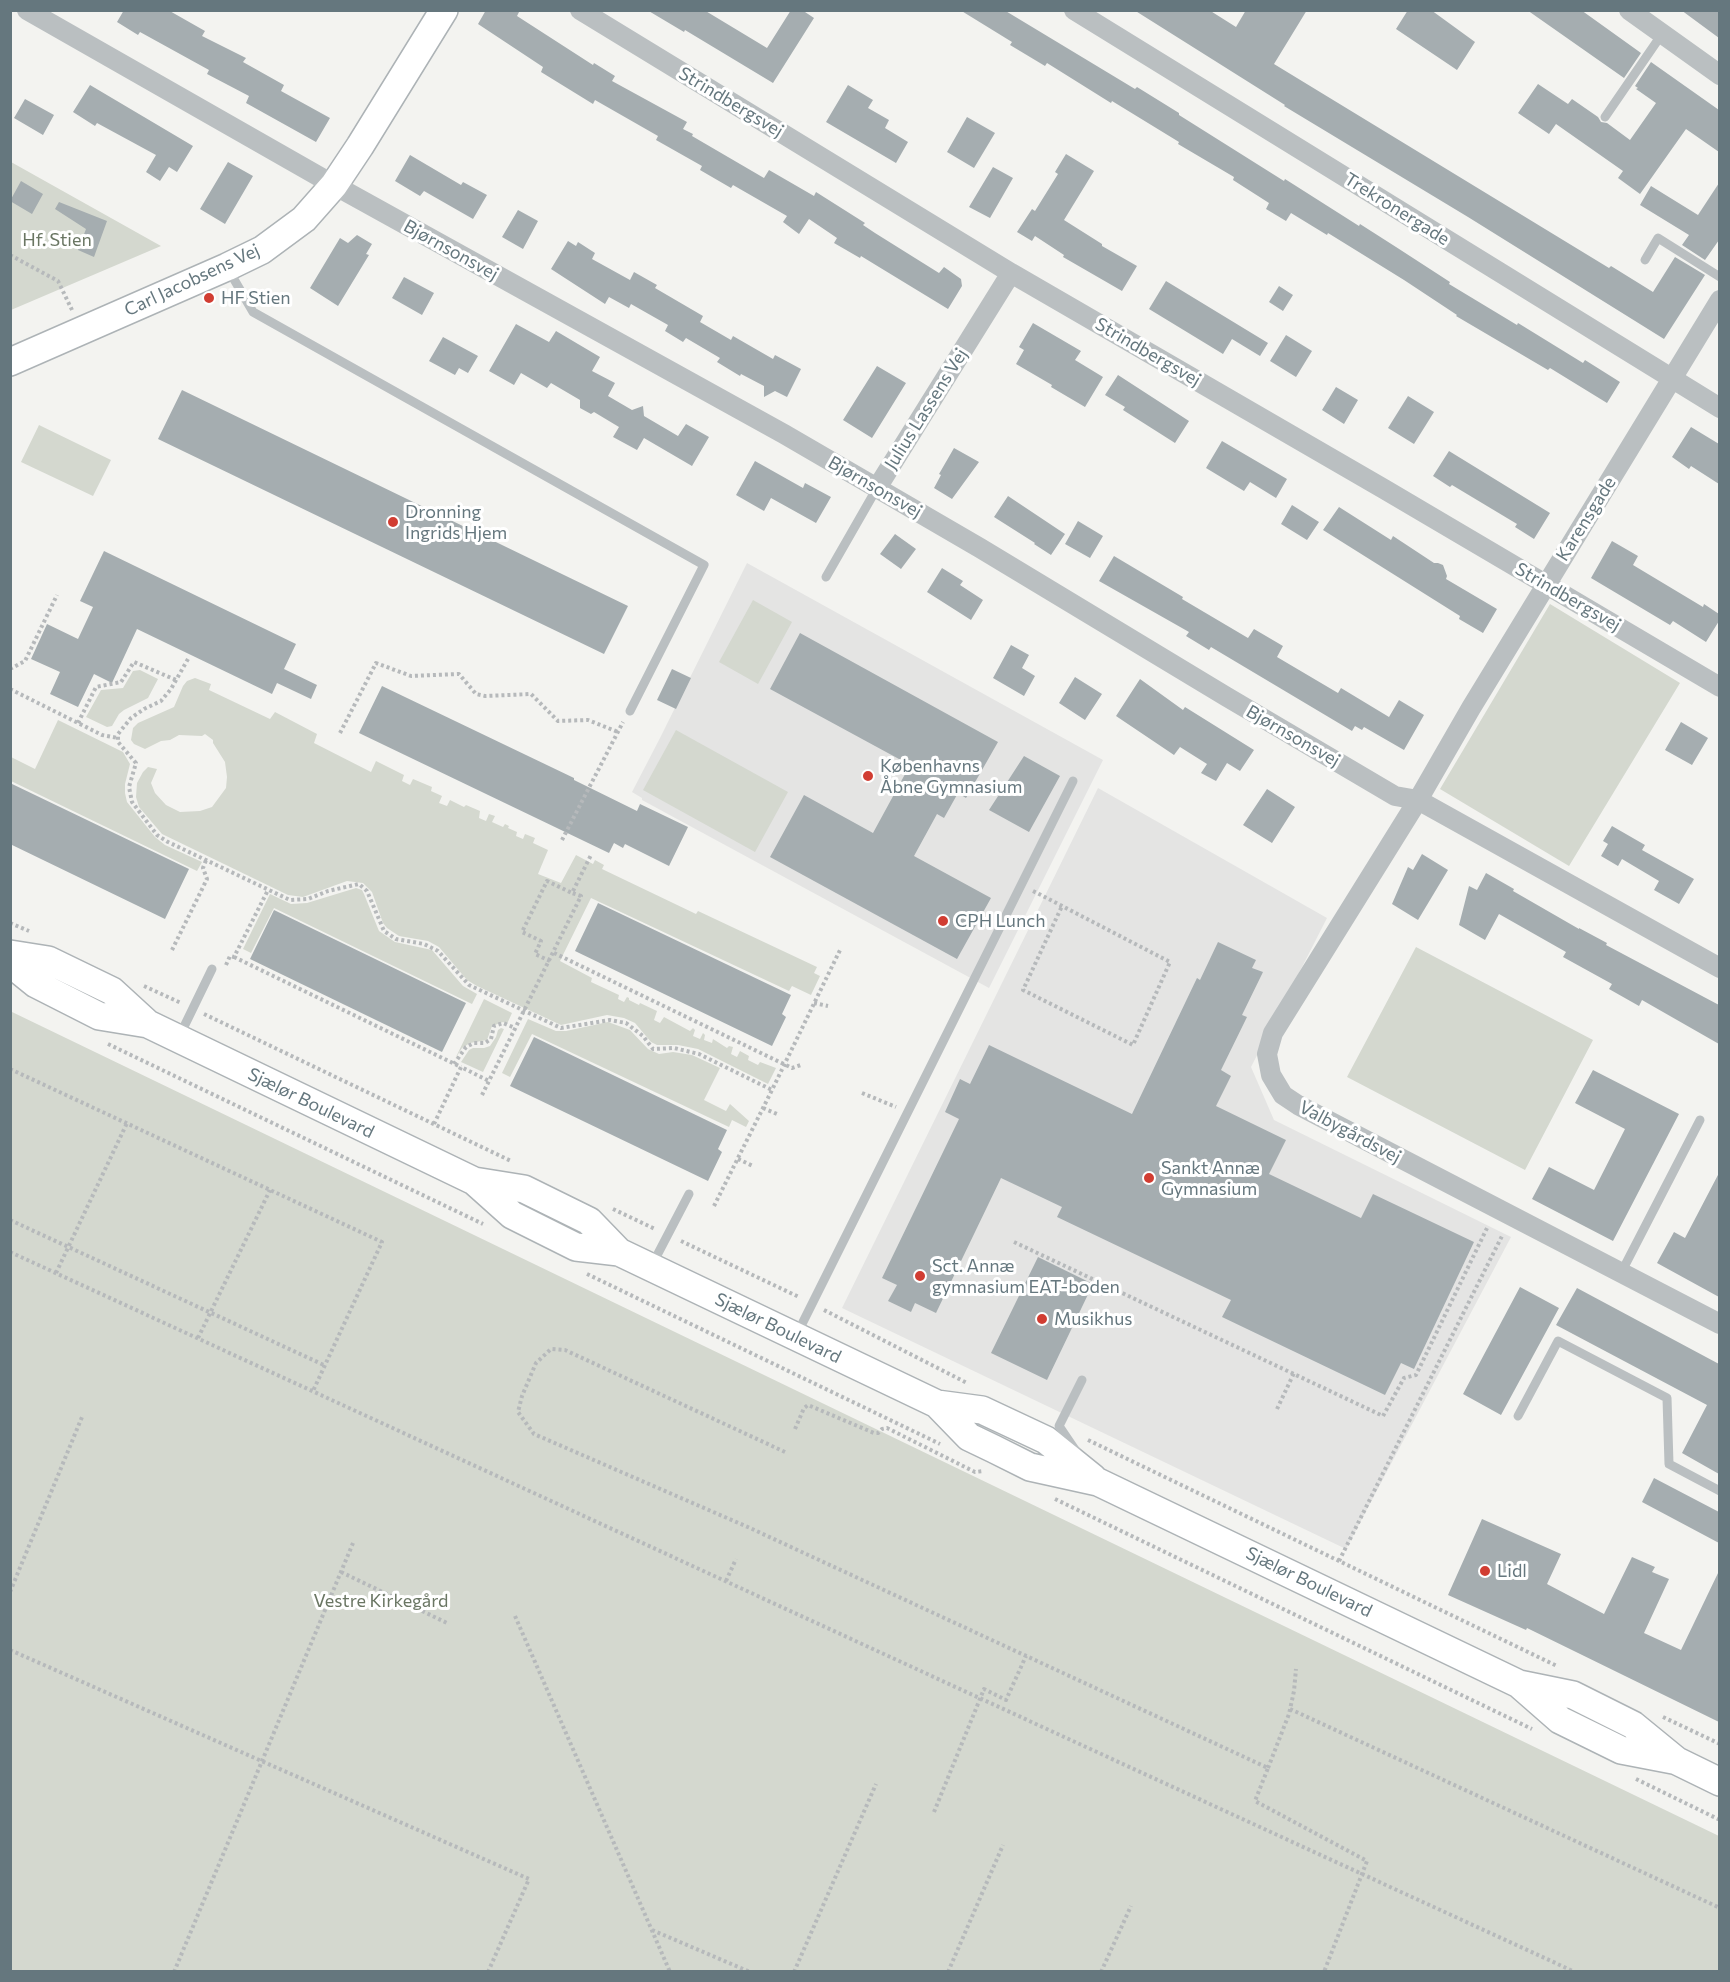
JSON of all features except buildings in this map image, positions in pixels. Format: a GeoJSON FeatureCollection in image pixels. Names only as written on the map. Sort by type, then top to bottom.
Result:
{"type":"FeatureCollection","features":[{"type":"Feature","properties":{"kind":"street","name":"Bjørnsonsvej"},"geometry":{"type":"LineString","coordinates":[[27,10],[334,185],[877,488],[1395,796],[1418,800],[1719,968]]}},
{"type":"Feature","properties":{"kind":"street","name":"Carl Jacobsens Vej"},"geometry":{"type":"LineString","coordinates":[[10,362],[262,250],[304,219],[334,185],[444,10]]}},
{"type":"Feature","properties":{"kind":"street","name":"Strindbergsvej"},"geometry":{"type":"LineString","coordinates":[[580,10],[1011,273],[1719,687]]}},
{"type":"Feature","properties":{"kind":"street","name":"Trekronergade"},"geometry":{"type":"LineString","coordinates":[[1074,10],[1719,408]]}},
{"type":"Feature","properties":{"kind":"street"},"geometry":{"type":"LineString","coordinates":[[1629,10],[1719,75]]}},
{"type":"Feature","properties":{"kind":"street","name":"Julius Lassens Vej"},"geometry":{"type":"LineString","coordinates":[[877,488],[1011,273]]}},
{"type":"Feature","properties":{"kind":"street","name":"Karensgade"},"geometry":{"type":"LineString","coordinates":[[1418,800],[1719,300]]}},
{"type":"Feature","properties":{"kind":"street","name":"Valbygårdsvej"},"geometry":{"type":"LineString","coordinates":[[1418,800],[1273,1033],[1267,1054],[1271,1075],[1283,1095],[1298,1105],[1719,1324]]}},
{"type":"Feature","properties":{"kind":"street","name":"Sjælør Boulevard"},"geometry":{"type":"LineString","coordinates":[[10,954],[48,960],[112,992],[148,1024],[474,1181],[524,1189],[589,1221],[619,1252],[937,1404],[982,1410],[1008,1421],[1046,1440],[1098,1482],[1519,1684],[1573,1695],[1633,1725],[1677,1761],[1719,1782]]}},
{"type":"Feature","properties":{"kind":"street","name":"Sjælør Boulevard"},"geometry":{"type":"LineString","coordinates":[[10,963],[36,984],[99,1016],[148,1024]]}},
{"type":"Feature","properties":{"kind":"lane"},"geometry":{"type":"LineString","coordinates":[[1605,117],[1662,34]]}},
{"type":"Feature","properties":{"kind":"lane"},"geometry":{"type":"LineString","coordinates":[[1645,260],[1658,238],[1719,277]]}},
{"type":"Feature","properties":{"kind":"lane"},"geometry":{"type":"LineString","coordinates":[[227,267],[253,312],[704,566],[630,711]]}},
{"type":"Feature","properties":{"kind":"lane","name":"Julius Lassens Vej"},"geometry":{"type":"LineString","coordinates":[[826,577],[877,488]]}},
{"type":"Feature","properties":{"kind":"lane"},"geometry":{"type":"LineString","coordinates":[[796,1336],[1073,781]]}},
{"type":"Feature","properties":{"kind":"lane"},"geometry":{"type":"LineString","coordinates":[[178,1039],[193,1009],[217,971]]}},
{"type":"Feature","properties":{"kind":"lane"},"geometry":{"type":"LineString","coordinates":[[1621,1273],[1700,1120]]}},
{"type":"Feature","properties":{"kind":"lane"},"geometry":{"type":"LineString","coordinates":[[651,1267],[689,1194]]}},
{"type":"Feature","properties":{"kind":"lane"},"geometry":{"type":"LineString","coordinates":[[1518,1416],[1558,1341],[1667,1398],[1669,1464],[1719,1491]]}},
{"type":"Feature","properties":{"kind":"lane"},"geometry":{"type":"LineString","coordinates":[[1082,1380],[1059,1426],[1098,1482]]}},
{"type":"Feature","properties":{"kind":"path"},"geometry":{"type":"LineString","coordinates":[[10,255],[58,281],[82,331]]}},
{"type":"Feature","properties":{"kind":"path"},"geometry":{"type":"LineString","coordinates":[[10,669],[25,661],[57,595]]}},
{"type":"Feature","properties":{"kind":"path"},"geometry":{"type":"LineString","coordinates":[[188,659],[161,701],[131,718],[118,734],[118,742],[130,753],[136,763],[129,787],[132,802],[157,835],[290,900],[308,899],[328,891],[359,884],[368,891],[384,931],[396,939],[424,944],[438,951],[469,985],[561,1028],[610,1020],[626,1023],[643,1036],[653,1049],[674,1048],[699,1054],[772,1090]]}},
{"type":"Feature","properties":{"kind":"path"},"geometry":{"type":"LineString","coordinates":[[78,723],[96,687],[121,682],[134,662],[176,680]]}},
{"type":"Feature","properties":{"kind":"path"},"geometry":{"type":"LineString","coordinates":[[340,734],[376,663],[411,676],[459,674],[476,694],[485,696],[531,694],[558,721],[588,720],[618,732]]}},
{"type":"Feature","properties":{"kind":"path"},"geometry":{"type":"LineString","coordinates":[[10,689],[102,735],[118,738]]}},
{"type":"Feature","properties":{"kind":"path"},"geometry":{"type":"LineString","coordinates":[[562,840],[630,711]]}},
{"type":"Feature","properties":{"kind":"path"},"geometry":{"type":"LineString","coordinates":[[572,893],[591,855]]}},
{"type":"Feature","properties":{"kind":"path"},"geometry":{"type":"LineString","coordinates":[[172,950],[207,879],[202,868],[206,860]]}},
{"type":"Feature","properties":{"kind":"path"},"geometry":{"type":"LineString","coordinates":[[482,1095],[489,1081],[516,1028],[524,1012],[550,961],[554,953],[581,896],[547,881],[522,932],[541,941],[535,954],[550,961]]}},
{"type":"Feature","properties":{"kind":"path"},"geometry":{"type":"LineString","coordinates":[[1022,885],[1170,962],[1132,1044],[1023,990],[1062,906]]}},
{"type":"Feature","properties":{"kind":"path"},"geometry":{"type":"LineString","coordinates":[[234,957],[268,890]]}},
{"type":"Feature","properties":{"kind":"path"},"geometry":{"type":"LineString","coordinates":[[10,922],[30,932]]}},
{"type":"Feature","properties":{"kind":"path"},"geometry":{"type":"LineString","coordinates":[[714,1206],[764,1108],[840,948]]}},
{"type":"Feature","properties":{"kind":"path"},"geometry":{"type":"LineString","coordinates":[[554,953],[792,1068],[801,1065]]}},
{"type":"Feature","properties":{"kind":"path"},"geometry":{"type":"LineString","coordinates":[[217,971],[230,956],[234,957],[489,1081]]}},
{"type":"Feature","properties":{"kind":"path"},"geometry":{"type":"LineString","coordinates":[[141,984],[516,1163]]}},
{"type":"Feature","properties":{"kind":"path"},"geometry":{"type":"LineString","coordinates":[[814,1003],[828,1006]]}},
{"type":"Feature","properties":{"kind":"path"},"geometry":{"type":"LineString","coordinates":[[454,1064],[466,1047],[474,1043],[486,1043],[491,1039],[494,1026],[503,1023],[516,1028]]}},
{"type":"Feature","properties":{"kind":"path"},"geometry":{"type":"LineString","coordinates":[[102,1040],[483,1224]]}},
{"type":"Feature","properties":{"kind":"path"},"geometry":{"type":"LineString","coordinates":[[434,1124],[461,1067]]}},
{"type":"Feature","properties":{"kind":"path"},"geometry":{"type":"LineString","coordinates":[[10,1069],[382,1242],[314,1391]]}},
{"type":"Feature","properties":{"kind":"path"},"geometry":{"type":"LineString","coordinates":[[862,1093],[908,1112]]}},
{"type":"Feature","properties":{"kind":"path"},"geometry":{"type":"LineString","coordinates":[[764,1108],[777,1114]]}},
{"type":"Feature","properties":{"kind":"path"},"geometry":{"type":"LineString","coordinates":[[56,1273],[127,1123]]}},
{"type":"Feature","properties":{"kind":"path"},"geometry":{"type":"LineString","coordinates":[[738,1159],[753,1166]]}},
{"type":"Feature","properties":{"kind":"path"},"geometry":{"type":"LineString","coordinates":[[198,1338],[270,1190]]}},
{"type":"Feature","properties":{"kind":"path"},"geometry":{"type":"LineString","coordinates":[[607,1206],[813,1304],[973,1385]]}},
{"type":"Feature","properties":{"kind":"path"},"geometry":{"type":"LineString","coordinates":[[1014,1242],[1383,1416],[1404,1378],[1416,1375],[1504,1214]]}},
{"type":"Feature","properties":{"kind":"path"},"geometry":{"type":"LineString","coordinates":[[1339,1560],[1504,1214]]}},
{"type":"Feature","properties":{"kind":"path"},"geometry":{"type":"LineString","coordinates":[[10,1220],[326,1366]]}},
{"type":"Feature","properties":{"kind":"path"},"geometry":{"type":"LineString","coordinates":[[10,1252],[1567,1970],[1575,1971]]}},
{"type":"Feature","properties":{"kind":"path"},"geometry":{"type":"LineString","coordinates":[[579,1270],[944,1445]]}},
{"type":"Feature","properties":{"kind":"path"},"geometry":{"type":"LineString","coordinates":[[785,1452],[565,1350],[551,1349],[537,1363],[522,1396],[518,1412],[534,1434],[750,1528],[1268,1768]]}},
{"type":"Feature","properties":{"kind":"path"},"geometry":{"type":"LineString","coordinates":[[1277,1409],[1294,1373]]}},
{"type":"Feature","properties":{"kind":"path"},"geometry":{"type":"LineString","coordinates":[[795,1430],[804,1408],[808,1405],[874,1433],[880,1432]]}},
{"type":"Feature","properties":{"kind":"path"},"geometry":{"type":"LineString","coordinates":[[10,1592],[82,1417]]}},
{"type":"Feature","properties":{"kind":"path"},"geometry":{"type":"LineString","coordinates":[[1059,1426],[1564,1669]]}},
{"type":"Feature","properties":{"kind":"path"},"geometry":{"type":"LineString","coordinates":[[1051,1497],[1534,1730]]}},
{"type":"Feature","properties":{"kind":"path"},"geometry":{"type":"LineString","coordinates":[[174,1971],[353,1543]]}},
{"type":"Feature","properties":{"kind":"path"},"geometry":{"type":"LineString","coordinates":[[726,1581],[736,1559]]}},
{"type":"Feature","properties":{"kind":"path"},"geometry":{"type":"LineString","coordinates":[[341,1572],[447,1623]]}},
{"type":"Feature","properties":{"kind":"path"},"geometry":{"type":"LineString","coordinates":[[515,1616],[670,1971]]}},
{"type":"Feature","properties":{"kind":"path"},"geometry":{"type":"LineString","coordinates":[[10,1650],[529,1879],[488,1971]]}},
{"type":"Feature","properties":{"kind":"path"},"geometry":{"type":"LineString","coordinates":[[934,1812],[984,1689],[1006,1700],[1026,1656]]}},
{"type":"Feature","properties":{"kind":"path"},"geometry":{"type":"LineString","coordinates":[[1296,1669],[1290,1709],[1255,1801],[1367,1861],[1324,1971]]}},
{"type":"Feature","properties":{"kind":"path"},"geometry":{"type":"LineString","coordinates":[[1290,1709],[1719,1908]]}},
{"type":"Feature","properties":{"kind":"path"},"geometry":{"type":"LineString","coordinates":[[1657,1714],[1719,1744]]}},
{"type":"Feature","properties":{"kind":"path"},"geometry":{"type":"LineString","coordinates":[[1628,1776],[1719,1820]]}},
{"type":"Feature","properties":{"kind":"path"},"geometry":{"type":"LineString","coordinates":[[794,1971],[876,1784]]}},
{"type":"Feature","properties":{"kind":"path"},"geometry":{"type":"LineString","coordinates":[[948,1971],[1003,1845]]}},
{"type":"Feature","properties":{"kind":"path"},"geometry":{"type":"LineString","coordinates":[[1101,1971],[1131,1906]]}},
{"type":"Feature","properties":{"kind":"path"},"geometry":{"type":"LineString","coordinates":[[652,1930],[750,1971]]}},
{"type":"Feature","properties":{"kind":"shaded area","name":"Københavns Åbne Gymnasium"},"geometry":{"type":"Polygon","coordinates":[[[747,563],[1103,760],[989,988],[642,800],[632,792],[747,563]]]}},
{"type":"Feature","properties":{"kind":"shaded area","name":"Sankt Annæ Gymnasium"},"geometry":{"type":"Polygon","coordinates":[[[1098,788],[1327,918],[1251,1067],[1274,1120],[1511,1237],[1346,1549],[842,1308],[1098,788]]]}},
{"type":"Feature","properties":{"kind":"green space","name":"Hf. Stien"},"geometry":{"type":"Polygon","coordinates":[[[11,162],[161,246],[11,310],[11,162]]]}},
{"type":"Feature","properties":{"kind":"green space"},"geometry":{"type":"Polygon","coordinates":[[[39,425],[111,460],[93,496],[21,462],[39,425]]]}},
{"type":"Feature","properties":{"kind":"green space"},"geometry":{"type":"Polygon","coordinates":[[[753,600],[792,622],[758,684],[719,662],[753,600]]]}},
{"type":"Feature","properties":{"kind":"green space"},"geometry":{"type":"Polygon","coordinates":[[[1550,604],[1680,683],[1569,866],[1440,789],[1550,604]]]}},
{"type":"Feature","properties":{"kind":"green space"},"geometry":{"type":"Polygon","coordinates":[[[140,670],[158,679],[148,698],[124,710],[112,726],[107,727],[86,717],[101,690],[123,688],[133,671],[140,670]]]}},
{"type":"Feature","properties":{"kind":"green space"},"geometry":{"type":"Polygon","coordinates":[[[195,678],[211,684],[209,690],[270,719],[275,712],[317,734],[314,743],[371,772],[376,761],[404,775],[402,781],[410,785],[413,779],[432,787],[431,791],[442,796],[439,803],[447,806],[450,800],[464,807],[466,805],[480,811],[479,818],[486,821],[489,814],[495,816],[492,822],[503,827],[505,824],[509,826],[508,828],[517,832],[516,836],[523,839],[525,834],[535,838],[533,843],[548,850],[538,874],[561,883],[576,855],[593,864],[595,860],[604,865],[602,869],[696,914],[698,911],[817,967],[814,973],[820,976],[811,995],[792,986],[789,991],[591,898],[560,961],[592,978],[591,982],[619,995],[618,999],[624,1002],[627,997],[639,1005],[640,1003],[657,1011],[654,1020],[660,1023],[664,1017],[690,1031],[693,1028],[695,1030],[693,1036],[700,1039],[703,1033],[704,1040],[712,1043],[713,1039],[727,1048],[733,1047],[731,1054],[737,1057],[740,1051],[749,1056],[748,1060],[758,1065],[760,1062],[776,1068],[768,1084],[698,1049],[678,1045],[657,1045],[651,1042],[635,1023],[624,1018],[607,1015],[561,1025],[477,986],[467,980],[439,947],[428,941],[399,936],[387,928],[372,892],[363,883],[347,881],[303,897],[288,895],[162,834],[139,807],[136,797],[137,783],[148,767],[157,769],[151,783],[155,793],[166,805],[180,812],[200,811],[212,807],[226,788],[225,762],[213,740],[205,734],[202,736],[179,735],[145,749],[131,740],[133,728],[138,723],[174,707],[183,686],[187,681],[195,678]]]}},
{"type":"Feature","properties":{"kind":"green space"},"geometry":{"type":"Polygon","coordinates":[[[58,720],[123,752],[130,764],[125,784],[127,802],[155,837],[165,845],[202,862],[197,871],[11,781],[11,757],[35,769],[58,720]]]}},
{"type":"Feature","properties":{"kind":"green space"},"geometry":{"type":"Polygon","coordinates":[[[676,730],[788,792],[755,852],[643,790],[676,730]]]}},
{"type":"Feature","properties":{"kind":"green space"},"geometry":{"type":"Polygon","coordinates":[[[356,888],[362,890],[379,931],[395,942],[432,950],[463,986],[477,994],[472,1004],[274,908],[251,953],[243,949],[270,894],[291,904],[307,903],[356,888]]]}},
{"type":"Feature","properties":{"kind":"green space"},"geometry":{"type":"Polygon","coordinates":[[[1416,947],[1593,1040],[1525,1170],[1347,1077],[1416,947]]]}},
{"type":"Feature","properties":{"kind":"green space"},"geometry":{"type":"Polygon","coordinates":[[[484,999],[512,1013],[507,1024],[503,1022],[492,1026],[487,1040],[470,1043],[462,1048],[455,1059],[484,999]]]}},
{"type":"Feature","properties":{"kind":"green space","name":"Vestre Kirkegård"},"geometry":{"type":"Polygon","coordinates":[[[10,1011],[1719,1836],[1719,1971],[11,1971],[10,1011]]]}},
{"type":"Feature","properties":{"kind":"green space"},"geometry":{"type":"Polygon","coordinates":[[[528,1019],[556,1031],[608,1022],[630,1030],[648,1049],[659,1054],[673,1052],[692,1055],[720,1068],[704,1100],[726,1111],[730,1104],[749,1121],[746,1127],[732,1120],[729,1127],[532,1034],[510,1077],[502,1073],[528,1019]]]}},
{"type":"Feature","properties":{"kind":"green space"},"geometry":{"type":"Polygon","coordinates":[[[501,1028],[504,1029],[483,1072],[461,1062],[469,1050],[490,1046],[501,1028]]]}},
{"type":"Feature","properties":{"kind":"place","name":"HF Stien"},"geometry":{"type":"Point","coordinates":[209,298]}},
{"type":"Feature","properties":{"kind":"place","name":"Dronning Ingrids Hjem"},"geometry":{"type":"Point","coordinates":[393,522]}},
{"type":"Feature","properties":{"kind":"place","name":"Københavns Åbne Gymnasium"},"geometry":{"type":"Point","coordinates":[868,776]}},
{"type":"Feature","properties":{"kind":"place","name":"CPH Lunch"},"geometry":{"type":"Point","coordinates":[943,921]}},
{"type":"Feature","properties":{"kind":"place","name":"Sankt Annæ Gymnasium"},"geometry":{"type":"Point","coordinates":[1149,1178]}},
{"type":"Feature","properties":{"kind":"place","name":"Sct. Annæ gymnasium EAT-boden"},"geometry":{"type":"Point","coordinates":[920,1276]}},
{"type":"Feature","properties":{"kind":"place","name":"Musikhus"},"geometry":{"type":"Point","coordinates":[1042,1319]}},
{"type":"Feature","properties":{"kind":"place","name":"Lidl"},"geometry":{"type":"Point","coordinates":[1485,1571]}}]}
